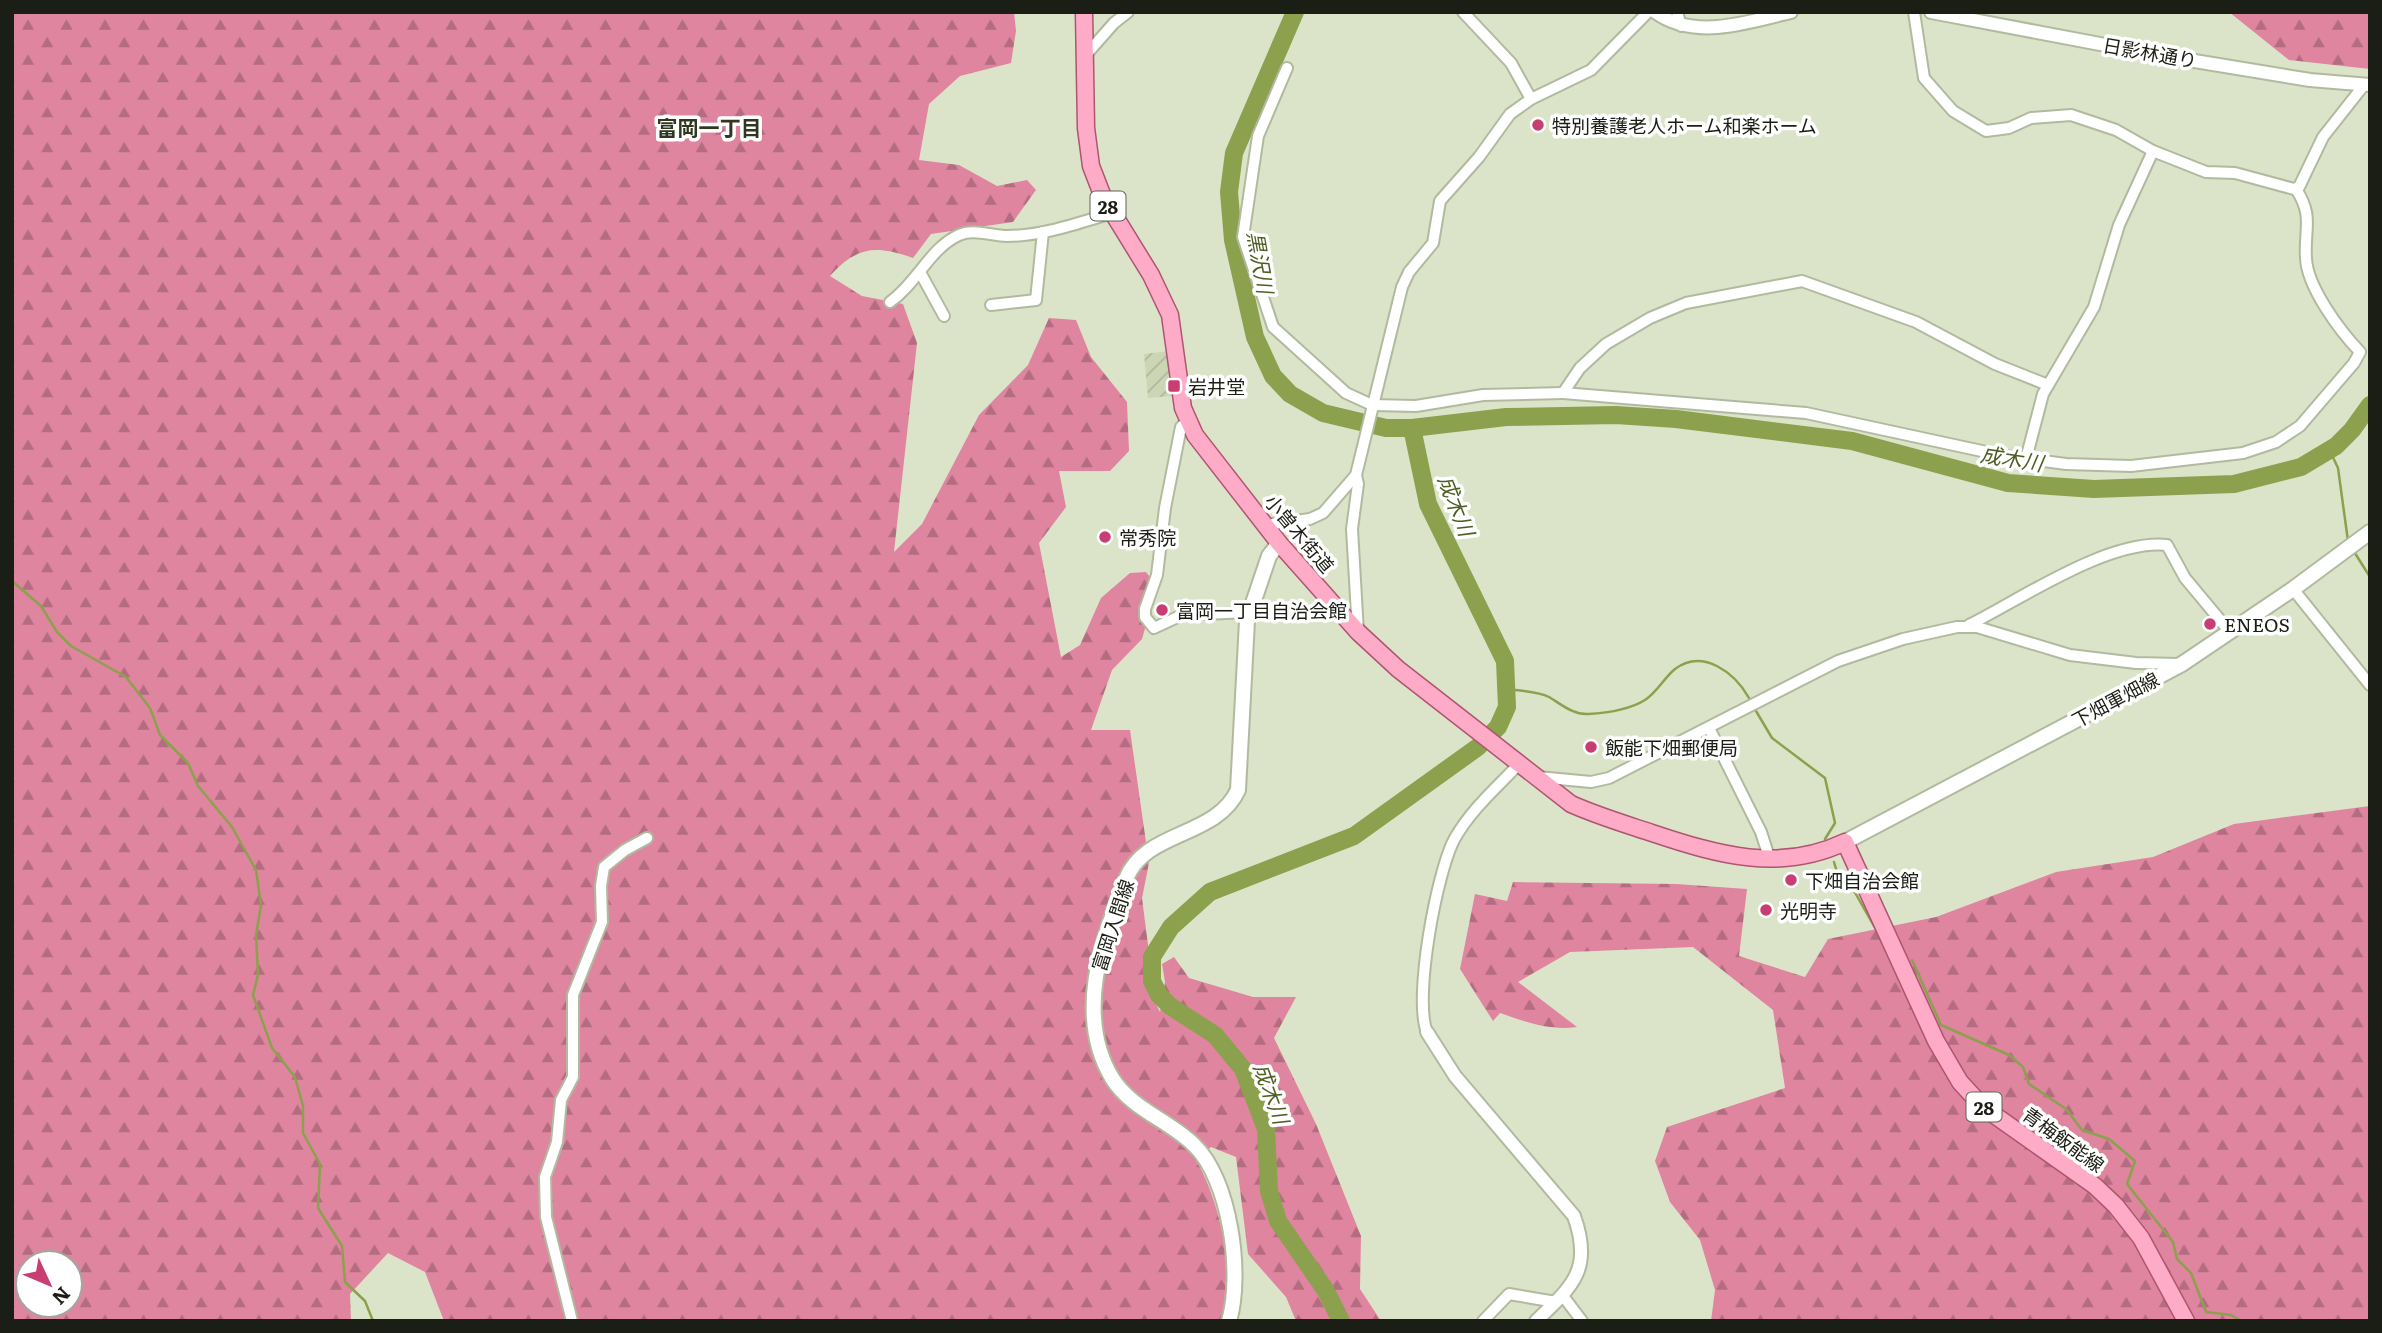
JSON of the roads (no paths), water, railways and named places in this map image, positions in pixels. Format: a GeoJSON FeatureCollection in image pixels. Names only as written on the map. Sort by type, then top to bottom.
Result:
{"type":"FeatureCollection","features":[{"type":"Feature","properties":{"kind":"main road","name":"小曽木街道"},"geometry":{"type":"LineString","coordinates":[[1084,12],[1083,58],[1089,157],[1112,213],[1151,275],[1170,315],[1188,420],[1205,451],[1279,543],[1358,632],[1398,669],[1533,776],[1571,804],[1594,814],[1732,857],[1770,860],[1809,856],[1845,842]]}},
{"type":"Feature","properties":{"kind":"main road","name":"下畑軍畑線"},"geometry":{"type":"LineString","coordinates":[[1845,842],[2182,664],[2293,589],[2370,532]]}},
{"type":"Feature","properties":{"kind":"main road","name":"富岡入間線"},"geometry":{"type":"LineString","coordinates":[[1229,1321],[1235,1289],[1235,1262],[1224,1202],[1212,1166],[1194,1144],[1134,1101],[1113,1080],[1097,1039],[1093,991],[1105,937],[1132,866],[1158,846],[1213,821],[1224,812],[1238,790],[1249,612],[1269,556],[1279,543]]}},
{"type":"Feature","properties":{"kind":"main road","name":"青梅飯能線"},"geometry":{"type":"LineString","coordinates":[[1845,842],[1936,1041],[1959,1082],[1983,1107],[2095,1186],[2116,1206],[2141,1238],[2186,1321]]}},
{"type":"Feature","properties":{"kind":"street"},"geometry":{"type":"LineString","coordinates":[[1083,58],[1114,23],[1128,12]]}},
{"type":"Feature","properties":{"kind":"street"},"geometry":{"type":"LineString","coordinates":[[1463,12],[1511,63],[1531,99]]}},
{"type":"Feature","properties":{"kind":"street"},"geometry":{"type":"LineString","coordinates":[[1268,528],[1273,524],[1310,519],[1323,513],[1356,475],[1402,287],[1409,272],[1433,243],[1440,201],[1479,158],[1510,114],[1531,99],[1591,70],[1648,12]]}},
{"type":"Feature","properties":{"kind":"street"},"geometry":{"type":"LineString","coordinates":[[1655,12],[1681,26],[1735,24],[1791,12]]}},
{"type":"Feature","properties":{"kind":"street"},"geometry":{"type":"LineString","coordinates":[[1677,12],[1681,26]]}},
{"type":"Feature","properties":{"kind":"street"},"geometry":{"type":"LineString","coordinates":[[1286,68],[1258,136],[1243,237],[1273,327],[1346,393],[1372,405],[1416,406],[1483,395],[1563,393],[1817,414],[2026,459],[2121,466],[2243,453],[2276,442],[2300,426],[2354,363],[2360,352],[2339,330],[2308,270],[2308,212],[2297,189],[2235,173],[2206,172],[2153,151],[2116,130],[2071,115],[2031,118],[2009,128],[1986,131],[1953,111],[1924,79],[1914,12]]}},
{"type":"Feature","properties":{"kind":"street","name":"日影林通り"},"geometry":{"type":"LineString","coordinates":[[1930,12],[2158,55],[2310,80],[2367,85]]}},
{"type":"Feature","properties":{"kind":"street"},"geometry":{"type":"LineString","coordinates":[[2297,189],[2323,136],[2367,85]]}},
{"type":"Feature","properties":{"kind":"street"},"geometry":{"type":"LineString","coordinates":[[2026,459],[2048,385],[2094,306],[2119,225],[2153,151]]}},
{"type":"Feature","properties":{"kind":"street"},"geometry":{"type":"LineString","coordinates":[[890,302],[921,274],[929,260],[961,234],[1009,236],[1043,232],[1112,213]]}},
{"type":"Feature","properties":{"kind":"street"},"geometry":{"type":"LineString","coordinates":[[991,305],[1036,300],[1043,232]]}},
{"type":"Feature","properties":{"kind":"street"},"geometry":{"type":"LineString","coordinates":[[921,274],[944,316]]}},
{"type":"Feature","properties":{"kind":"street"},"geometry":{"type":"LineString","coordinates":[[1563,393],[1580,368],[1606,344],[1650,318],[1686,303],[1802,281],[1916,322],[1995,364],[2048,385]]}},
{"type":"Feature","properties":{"kind":"street"},"geometry":{"type":"LineString","coordinates":[[1188,420],[1181,427],[1165,508],[1157,575],[1145,609],[1145,617],[1154,628],[1182,615],[1249,612]]}},
{"type":"Feature","properties":{"kind":"street"},"geometry":{"type":"LineString","coordinates":[[1356,475],[1359,484],[1352,529],[1358,632]]}},
{"type":"Feature","properties":{"kind":"street"},"geometry":{"type":"LineString","coordinates":[[1965,627],[2029,595],[2063,572],[2147,543],[2166,545],[2185,578],[2230,632]]}},
{"type":"Feature","properties":{"kind":"street"},"geometry":{"type":"LineString","coordinates":[[2293,589],[2370,684]]}},
{"type":"Feature","properties":{"kind":"street"},"geometry":{"type":"LineString","coordinates":[[1533,776],[1600,781],[1838,661],[1903,639],[1965,627],[1977,627],[2070,655],[2136,663],[2182,664]]}},
{"type":"Feature","properties":{"kind":"street"},"geometry":{"type":"LineString","coordinates":[[1709,728],[1761,832],[1770,860]]}},
{"type":"Feature","properties":{"kind":"street"},"geometry":{"type":"LineString","coordinates":[[1515,762],[1456,837],[1443,865],[1421,1005],[1427,1032],[1455,1076],[1574,1216],[1582,1239],[1582,1261],[1576,1279],[1536,1321]]}},
{"type":"Feature","properties":{"kind":"street"},"geometry":{"type":"LineString","coordinates":[[572,1321],[546,1217],[545,1177],[557,1142],[561,1100],[573,1077],[573,995],[602,922],[601,886],[604,867],[625,850],[647,838]]}},
{"type":"Feature","properties":{"kind":"street"},"geometry":{"type":"LineString","coordinates":[[1483,1321],[1509,1294],[1559,1299],[1582,1321]]}},
{"type":"Feature","properties":{"kind":"waterway","name":"成木川"},"geometry":{"type":"LineString","coordinates":[[1295,12],[1234,153],[1229,192],[1233,240],[1255,337],[1273,376],[1290,394],[1323,413],[1386,428],[1412,428],[1506,417],[1616,415],[1676,419],[1852,441],[2008,483],[2094,489],[2234,484],[2301,467],[2336,446],[2352,430],[2370,405]]}},
{"type":"Feature","properties":{"kind":"waterway","name":"成木川"},"geometry":{"type":"LineString","coordinates":[[1341,1321],[1326,1291],[1278,1221],[1269,1191],[1266,1129],[1243,1069],[1215,1035],[1170,1006],[1159,995],[1152,981],[1152,957],[1171,927],[1210,892],[1354,836],[1478,747],[1498,727],[1507,707],[1505,661],[1428,504],[1412,428]]}},
{"type":"Feature","properties":{"kind":"waterway"},"geometry":{"type":"LineString","coordinates":[[2330,451],[2338,468],[2348,541]]}},
{"type":"Feature","properties":{"kind":"waterway"},"geometry":{"type":"LineString","coordinates":[[2353,550],[2370,577]]}},
{"type":"Feature","properties":{"kind":"waterway"},"geometry":{"type":"LineString","coordinates":[[12,581],[41,606],[57,632],[71,646],[126,677],[150,708],[160,735],[188,763],[198,786],[232,827],[256,870],[261,905],[256,935],[258,975],[253,995],[272,1048],[295,1077],[303,1106],[303,1133],[320,1164],[318,1208],[342,1246],[345,1282],[365,1301],[373,1321]]}},
{"type":"Feature","properties":{"kind":"waterway"},"geometry":{"type":"LineString","coordinates":[[1507,689],[1544,695],[1577,713],[1610,712],[1645,700],[1675,669],[1696,661],[1707,662],[1727,672],[1749,698]]}},
{"type":"Feature","properties":{"kind":"waterway"},"geometry":{"type":"LineString","coordinates":[[1756,711],[1772,738],[1825,778],[1835,823],[1825,839]]}},
{"type":"Feature","properties":{"kind":"waterway"},"geometry":{"type":"LineString","coordinates":[[1834,862],[1839,879],[1853,889],[1879,935]]}},
{"type":"Feature","properties":{"kind":"waterway"},"geometry":{"type":"LineString","coordinates":[[1912,960],[1941,1025],[2009,1055],[2023,1067],[2029,1084],[2066,1109],[2082,1130],[2109,1139],[2135,1161],[2127,1184],[2173,1242],[2177,1259],[2191,1273],[2206,1312],[2231,1315],[2241,1321]]}},
{"type":"Feature","properties":{"kind":"place","name":"特別養護老人ホーム和楽ホーム"},"geometry":{"type":"Point","coordinates":[1538,125]}},
{"type":"Feature","properties":{"kind":"place","name":"岩井堂"},"geometry":{"type":"Point","coordinates":[1174,386]}},
{"type":"Feature","properties":{"kind":"place","name":"常秀院"},"geometry":{"type":"Point","coordinates":[1105,537]}},
{"type":"Feature","properties":{"kind":"place","name":"富岡一丁目自治会館"},"geometry":{"type":"Point","coordinates":[1162,610]}},
{"type":"Feature","properties":{"kind":"place","name":"ENEOS"},"geometry":{"type":"Point","coordinates":[2210,624]}},
{"type":"Feature","properties":{"kind":"place","name":"飯能下畑郵便局"},"geometry":{"type":"Point","coordinates":[1591,747]}},
{"type":"Feature","properties":{"kind":"place","name":"下畑自治会館"},"geometry":{"type":"Point","coordinates":[1791,880]}},
{"type":"Feature","properties":{"kind":"place","name":"光明寺"},"geometry":{"type":"Point","coordinates":[1766,910]}},
{"type":"Feature","properties":{"kind":"district","name":"富岡一丁目"},"geometry":{"type":"Point","coordinates":[709,126]}},
{"type":"Feature","properties":{"kind":"water label","name":"黒沢川"},"geometry":{"type":"Point","coordinates":[1262,262]}}]}
